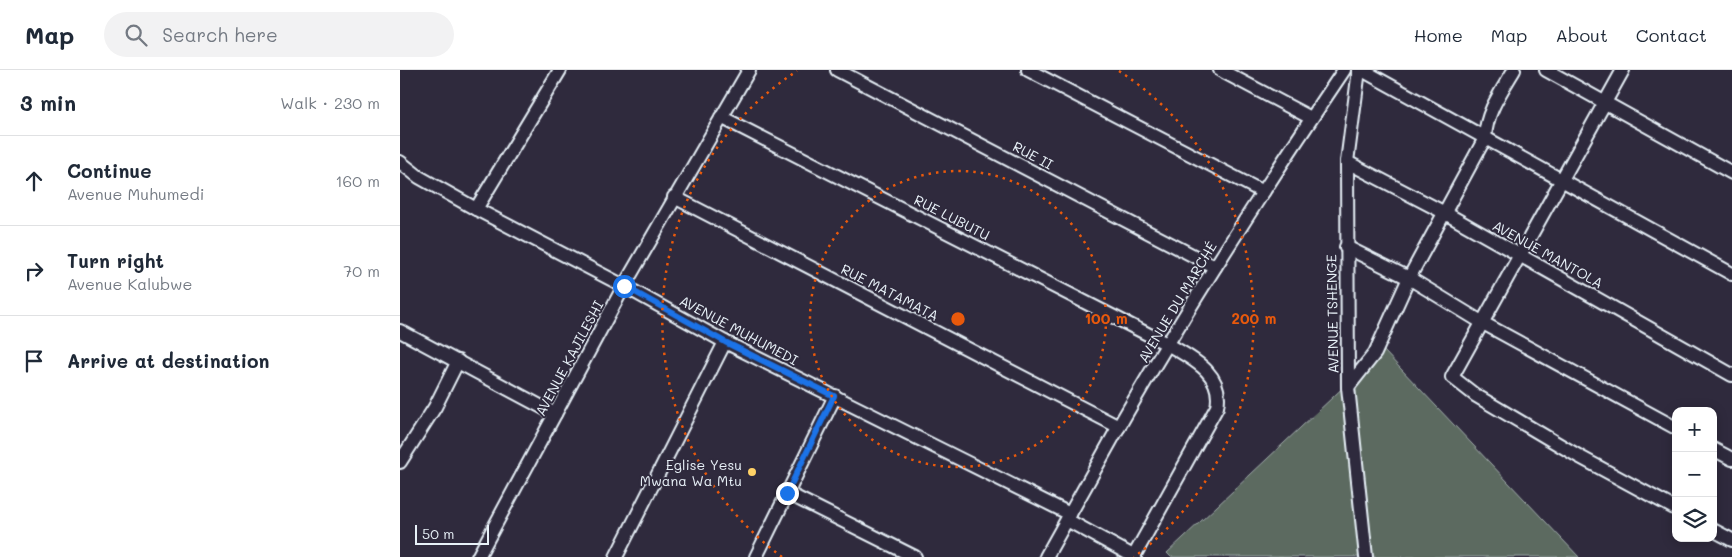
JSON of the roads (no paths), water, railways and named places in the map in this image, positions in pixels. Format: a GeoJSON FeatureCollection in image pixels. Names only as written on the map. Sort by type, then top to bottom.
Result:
{"type":"FeatureCollection","features":[{"type":"Feature","properties":{"kind":"street"},"geometry":{"type":"LineString","coordinates":[[476,209],[560,70]]}},
{"type":"Feature","properties":{"kind":"street","name":"AVENUE KAJILESHI"},"geometry":{"type":"LineString","coordinates":[[478,557],[624,286],[749,70]]}},
{"type":"Feature","properties":{"kind":"street","name":"RUE II"},"geometry":{"type":"LineString","coordinates":[[837,70],[1215,267]]}},
{"type":"Feature","properties":{"kind":"street"},"geometry":{"type":"LineString","coordinates":[[1028,70],[1263,192]]}},
{"type":"Feature","properties":{"kind":"street"},"geometry":{"type":"LineString","coordinates":[[1220,70],[1310,118]]}},
{"type":"Feature","properties":{"kind":"street","name":"AVENUE DU MARCHÉ"},"geometry":{"type":"LineString","coordinates":[[1046,557],[1119,427],[1215,267],[1310,118],[1344,70]]}},
{"type":"Feature","properties":{"kind":"street"},"geometry":{"type":"LineString","coordinates":[[1360,70],[1732,274]]}},
{"type":"Feature","properties":{"kind":"street","name":"AVENUE TSHENGE"},"geometry":{"type":"LineString","coordinates":[[1360,70],[1347,162],[1346,247],[1348,387],[1366,557]]}},
{"type":"Feature","properties":{"kind":"street"},"geometry":{"type":"LineString","coordinates":[[1348,387],[1375,353],[1408,278],[1485,138],[1486,126],[1493,106],[1514,70]]}},
{"type":"Feature","properties":{"kind":"street"},"geometry":{"type":"LineString","coordinates":[[1546,70],[1732,173]]}},
{"type":"Feature","properties":{"kind":"street"},"geometry":{"type":"LineString","coordinates":[[1623,70],[1483,323],[1453,372],[1452,377],[1483,400],[1580,457],[1672,507]]}},
{"type":"Feature","properties":{"kind":"street","name":"RUE LUBUTU"},"geometry":{"type":"LineString","coordinates":[[721,117],[1169,345],[1191,358],[1209,372],[1218,390],[1217,407],[1134,557]]}},
{"type":"Feature","properties":{"kind":"street","name":"AVENUE MUHUMEDI"},"geometry":{"type":"LineString","coordinates":[[400,162],[419,177],[476,209],[624,286],[725,342],[1069,517],[1134,557]]}},
{"type":"Feature","properties":{"kind":"street","name":"AVENUE MANTOLA"},"geometry":{"type":"LineString","coordinates":[[1347,162],[1444,213],[1732,374]]}},
{"type":"Feature","properties":{"kind":"street","name":"RUE MATAMATA"},"geometry":{"type":"LineString","coordinates":[[674,198],[1119,427]]}},
{"type":"Feature","properties":{"kind":"street"},"geometry":{"type":"LineString","coordinates":[[1346,247],[1408,278],[1483,323],[1672,426]]}},
{"type":"Feature","properties":{"kind":"street"},"geometry":{"type":"LineString","coordinates":[[400,331],[556,414]]}},
{"type":"Feature","properties":{"kind":"street"},"geometry":{"type":"LineString","coordinates":[[616,557],[725,342]]}},
{"type":"Feature","properties":{"kind":"street"},"geometry":{"type":"LineString","coordinates":[[400,462],[435,407],[458,361]]}},
{"type":"Feature","properties":{"kind":"street"},"geometry":{"type":"LineString","coordinates":[[756,557],[834,396]]}},
{"type":"Feature","properties":{"kind":"street"},"geometry":{"type":"LineString","coordinates":[[1717,451],[1732,459]]}},
{"type":"Feature","properties":{"kind":"street"},"geometry":{"type":"LineString","coordinates":[[787,493],[915,557]]}},
{"type":"Feature","properties":{"kind":"street"},"geometry":{"type":"LineString","coordinates":[[1717,532],[1732,540]]}},
{"type":"Feature","properties":{"kind":"place","name":"Eglise Yesu Mwana Wa Mtu"},"geometry":{"type":"Point","coordinates":[752,472]}}]}
